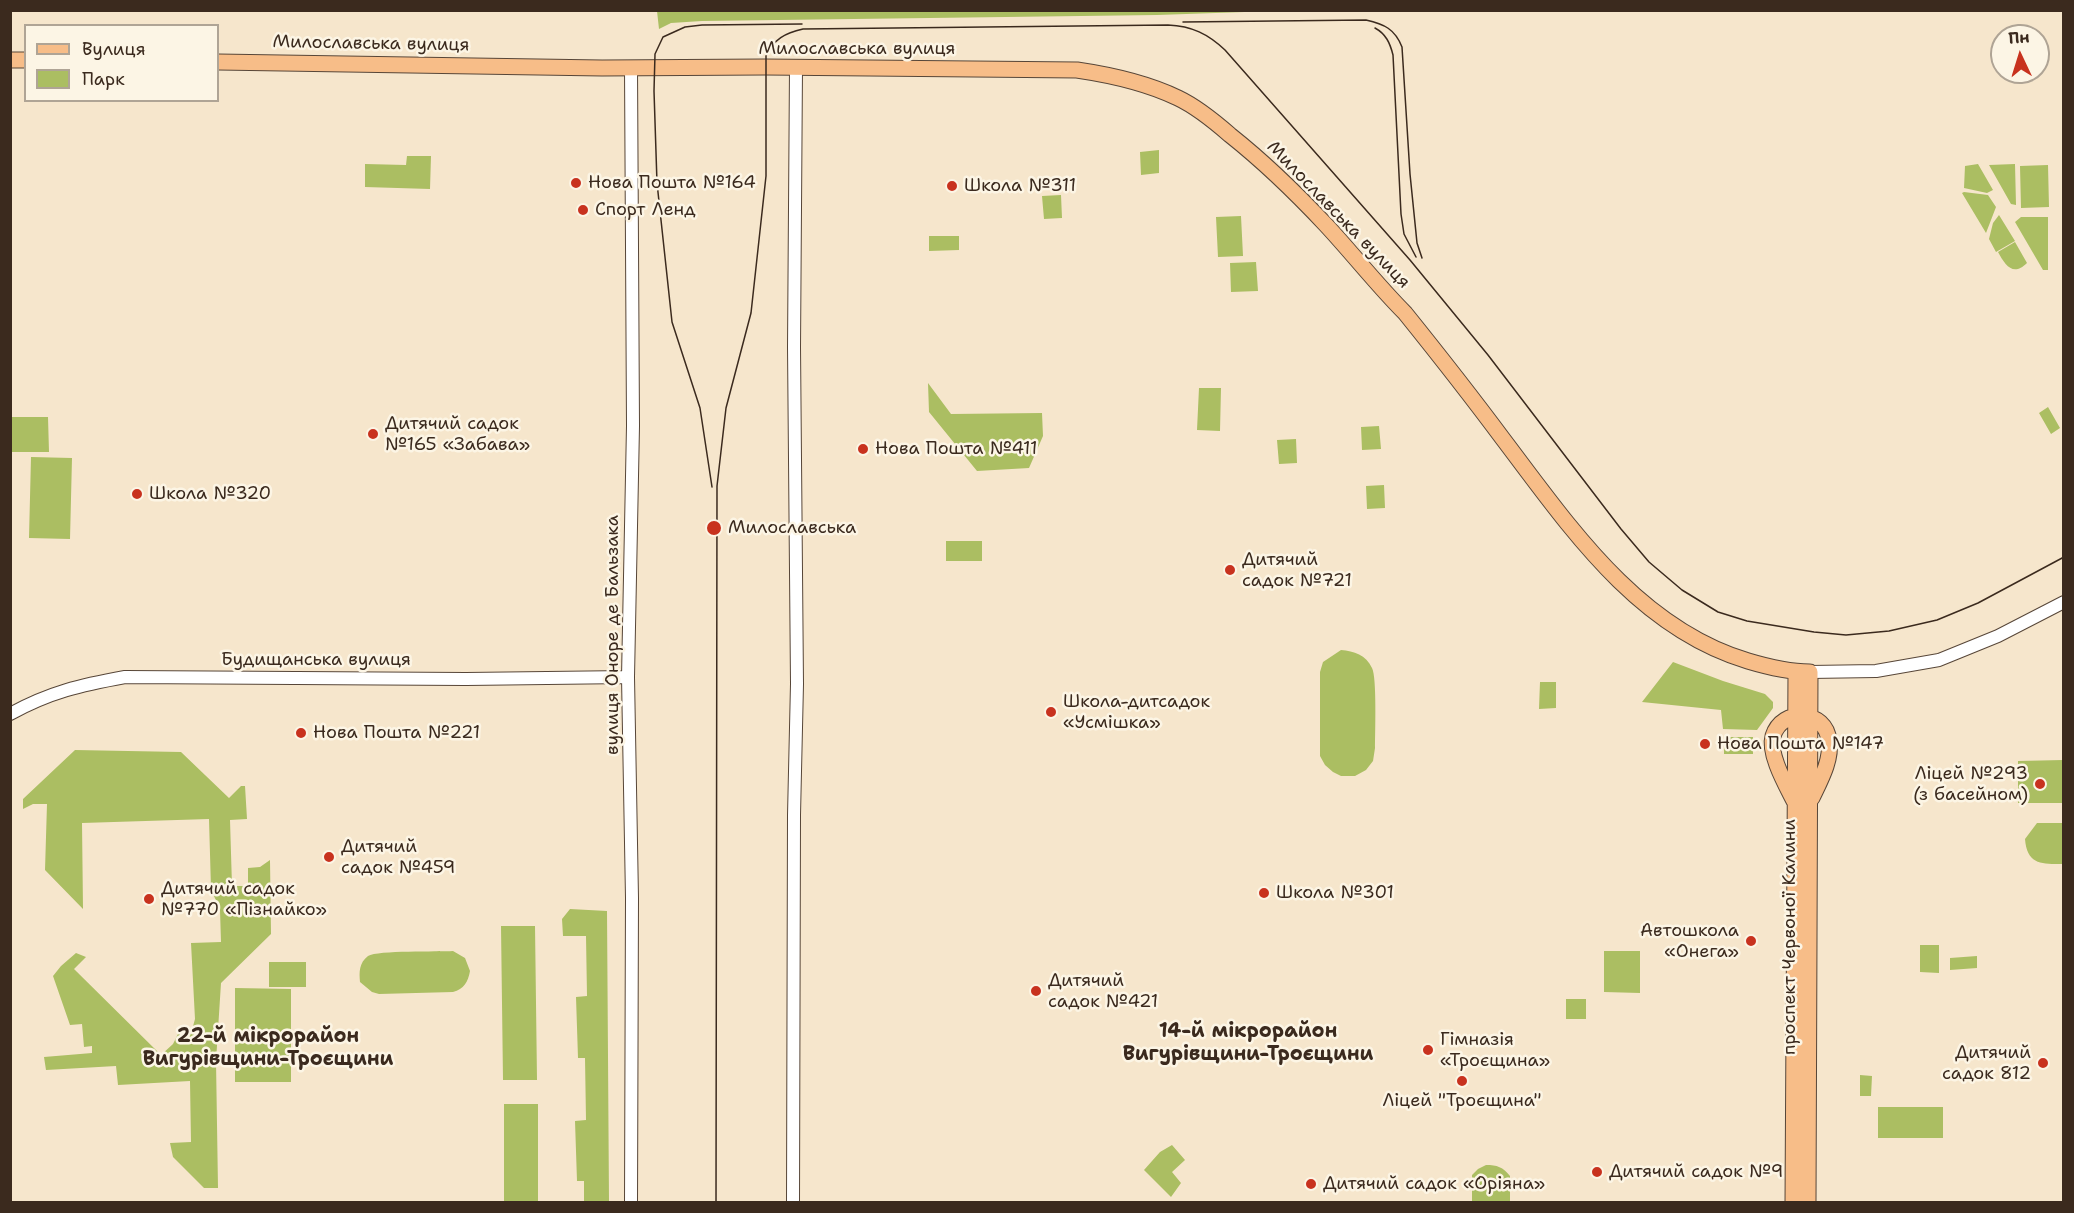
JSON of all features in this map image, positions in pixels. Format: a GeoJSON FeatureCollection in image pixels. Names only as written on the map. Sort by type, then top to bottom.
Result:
{"type":"FeatureCollection","features":[{"type":"Feature","properties":{"kind":"main road","name":"Милославська вулиця"},"geometry":{"type":"LineString","coordinates":[[219,62],[631,68],[1077,70],[1111,75],[1178,98],[1201,112],[1257,156],[1325,224],[1379,288],[1405,313],[1556,509],[1616,580],[1659,616],[1689,636],[1732,657],[1781,670],[1803,672]]}},
{"type":"Feature","properties":{"kind":"main road","name":"проспект Червоної Калини"},"geometry":{"type":"LineString","coordinates":[[1803,672],[1802,804],[1808,1203]]}},
{"type":"Feature","properties":{"kind":"main road"},"geometry":{"type":"LineString","coordinates":[[1802,715],[1819,720],[1830,741],[1824,773],[1802,804],[1781,775],[1772,743],[1773,735],[1786,720],[1802,715]]}},
{"type":"Feature","properties":{"kind":"main road","name":"проспект Червоної Калини"},"geometry":{"type":"LineString","coordinates":[[1793,1203],[1802,804]]}},
{"type":"Feature","properties":{"kind":"street","name":"вулиця Оноре де Бальзака"},"geometry":{"type":"LineString","coordinates":[[631,68],[633,434],[628,677],[632,898],[631,1203]]}},
{"type":"Feature","properties":{"kind":"street"},"geometry":{"type":"LineString","coordinates":[[793,1203],[794,827],[797,684],[794,347],[796,68]]}},
{"type":"Feature","properties":{"kind":"street","name":"Милославська вулиця"},"geometry":{"type":"LineString","coordinates":[[1803,672],[1876,671],[1939,660],[1998,636],[2064,602]]}},
{"type":"Feature","properties":{"kind":"street","name":"Будищанська вулиця"},"geometry":{"type":"LineString","coordinates":[[10,714],[36,700],[75,687],[125,677],[466,679],[628,677]]}},
{"type":"Feature","properties":{"kind":"green space"},"geometry":{"type":"Polygon","coordinates":[[[657,10],[1274,11],[1157,15],[702,21],[671,23],[659,29],[657,10]]]}},
{"type":"Feature","properties":{"kind":"green space"},"geometry":{"type":"Polygon","coordinates":[[[1159,150],[1159,173],[1141,175],[1140,152],[1159,150]]]}},
{"type":"Feature","properties":{"kind":"green space"},"geometry":{"type":"Polygon","coordinates":[[[407,156],[431,156],[430,189],[365,187],[365,164],[406,165],[407,156]]]}},
{"type":"Feature","properties":{"kind":"green space"},"geometry":{"type":"Polygon","coordinates":[[[1978,164],[1993,190],[1987,193],[1964,188],[1965,166],[1978,164]]]}},
{"type":"Feature","properties":{"kind":"green space"},"geometry":{"type":"Polygon","coordinates":[[[2015,164],[2016,205],[2011,204],[1989,165],[2015,164]]]}},
{"type":"Feature","properties":{"kind":"green space"},"geometry":{"type":"Polygon","coordinates":[[[2048,165],[2049,207],[2021,208],[2020,166],[2048,165]]]}},
{"type":"Feature","properties":{"kind":"green space"},"geometry":{"type":"Polygon","coordinates":[[[1962,193],[1988,195],[1996,207],[1986,233],[1962,193]]]}},
{"type":"Feature","properties":{"kind":"green space"},"geometry":{"type":"Polygon","coordinates":[[[1061,195],[1062,218],[1044,219],[1042,196],[1061,195]]]}},
{"type":"Feature","properties":{"kind":"green space"},"geometry":{"type":"Polygon","coordinates":[[[1999,215],[2015,241],[1996,252],[1989,239],[1993,223],[1999,215]]]}},
{"type":"Feature","properties":{"kind":"green space"},"geometry":{"type":"Polygon","coordinates":[[[1241,216],[1243,256],[1218,257],[1216,217],[1241,216]]]}},
{"type":"Feature","properties":{"kind":"green space"},"geometry":{"type":"Polygon","coordinates":[[[2021,217],[2048,217],[2048,270],[2043,270],[2015,222],[2021,217]]]}},
{"type":"Feature","properties":{"kind":"green space"},"geometry":{"type":"Polygon","coordinates":[[[929,236],[959,236],[959,250],[929,251],[929,236]]]}},
{"type":"Feature","properties":{"kind":"green space"},"geometry":{"type":"Polygon","coordinates":[[[2015,242],[2027,263],[2018,269],[2010,268],[1998,252],[2015,242]]]}},
{"type":"Feature","properties":{"kind":"green space"},"geometry":{"type":"Polygon","coordinates":[[[1256,262],[1258,291],[1231,292],[1230,263],[1256,262]]]}},
{"type":"Feature","properties":{"kind":"green space"},"geometry":{"type":"Polygon","coordinates":[[[928,383],[951,414],[1042,413],[1043,436],[1029,468],[977,471],[929,412],[928,383]]]}},
{"type":"Feature","properties":{"kind":"green space"},"geometry":{"type":"Polygon","coordinates":[[[1199,388],[1221,388],[1220,431],[1197,430],[1199,388]]]}},
{"type":"Feature","properties":{"kind":"green space"},"geometry":{"type":"Polygon","coordinates":[[[2048,407],[2060,428],[2051,434],[2039,413],[2048,407]]]}},
{"type":"Feature","properties":{"kind":"green space"},"geometry":{"type":"Polygon","coordinates":[[[11,417],[48,417],[49,452],[11,452],[11,417]]]}},
{"type":"Feature","properties":{"kind":"green space"},"geometry":{"type":"Polygon","coordinates":[[[1379,426],[1381,449],[1362,450],[1361,427],[1379,426]]]}},
{"type":"Feature","properties":{"kind":"green space"},"geometry":{"type":"Polygon","coordinates":[[[1296,439],[1297,463],[1279,464],[1277,440],[1296,439]]]}},
{"type":"Feature","properties":{"kind":"green space"},"geometry":{"type":"Polygon","coordinates":[[[31,457],[72,458],[70,539],[29,538],[31,457]]]}},
{"type":"Feature","properties":{"kind":"green space"},"geometry":{"type":"Polygon","coordinates":[[[1384,485],[1385,508],[1367,509],[1366,486],[1384,485]]]}},
{"type":"Feature","properties":{"kind":"green space"},"geometry":{"type":"Polygon","coordinates":[[[946,541],[982,541],[982,561],[946,561],[946,541]]]}},
{"type":"Feature","properties":{"kind":"green space"},"geometry":{"type":"Polygon","coordinates":[[[1341,650],[1363,657],[1372,668],[1375,682],[1373,761],[1366,770],[1355,776],[1341,776],[1333,772],[1320,756],[1320,672],[1323,662],[1341,650]]]}},
{"type":"Feature","properties":{"kind":"green space"},"geometry":{"type":"Polygon","coordinates":[[[1673,662],[1765,694],[1773,702],[1773,708],[1757,730],[1723,729],[1721,710],[1642,702],[1673,662]]]}},
{"type":"Feature","properties":{"kind":"green space"},"geometry":{"type":"Polygon","coordinates":[[[1540,682],[1556,682],[1556,708],[1539,709],[1540,682]]]}},
{"type":"Feature","properties":{"kind":"green space"},"geometry":{"type":"Polygon","coordinates":[[[1724,737],[1753,737],[1753,754],[1724,754],[1724,737]]]}},
{"type":"Feature","properties":{"kind":"green space"},"geometry":{"type":"Polygon","coordinates":[[[75,750],[181,752],[229,798],[241,786],[245,786],[247,819],[230,820],[232,886],[248,886],[248,868],[260,867],[270,860],[271,934],[221,983],[216,1061],[218,1188],[204,1188],[173,1157],[170,1143],[191,1142],[190,1081],[118,1085],[116,1066],[46,1070],[44,1057],[92,1053],[92,1046],[84,1047],[82,1024],[70,1025],[53,976],[76,953],[86,957],[74,969],[161,1055],[173,1044],[182,1026],[192,1030],[195,1019],[191,943],[221,942],[220,910],[211,889],[209,819],[82,823],[83,909],[45,870],[47,804],[33,804],[23,809],[23,799],[75,750]]]}},
{"type":"Feature","properties":{"kind":"green space","name":"Ліцей №293 (з басейном)"},"geometry":{"type":"Polygon","coordinates":[[[2063,760],[2063,803],[2018,803],[2018,761],[2063,760]]]}},
{"type":"Feature","properties":{"kind":"green space"},"geometry":{"type":"Polygon","coordinates":[[[2037,823],[2063,823],[2063,864],[2042,863],[2029,854],[2025,839],[2037,823]]]}},
{"type":"Feature","properties":{"kind":"green space"},"geometry":{"type":"Polygon","coordinates":[[[570,909],[607,911],[609,1202],[584,1202],[584,1181],[577,1181],[575,1121],[586,1120],[585,1058],[578,1058],[576,997],[587,996],[586,936],[563,936],[562,919],[570,909]]]}},
{"type":"Feature","properties":{"kind":"green space"},"geometry":{"type":"Polygon","coordinates":[[[501,926],[535,926],[537,1080],[503,1080],[501,926]]]}},
{"type":"Feature","properties":{"kind":"green space"},"geometry":{"type":"Polygon","coordinates":[[[1920,945],[1939,945],[1939,973],[1920,972],[1920,945]]]}},
{"type":"Feature","properties":{"kind":"green space"},"geometry":{"type":"Polygon","coordinates":[[[453,951],[465,958],[470,971],[465,984],[453,992],[379,994],[372,992],[360,982],[360,968],[363,962],[368,956],[374,954],[453,951]]]}},
{"type":"Feature","properties":{"kind":"green space"},"geometry":{"type":"Polygon","coordinates":[[[1604,951],[1640,951],[1640,993],[1604,992],[1604,951]]]}},
{"type":"Feature","properties":{"kind":"green space"},"geometry":{"type":"Polygon","coordinates":[[[1977,956],[1977,968],[1950,970],[1950,958],[1977,956]]]}},
{"type":"Feature","properties":{"kind":"green space"},"geometry":{"type":"Polygon","coordinates":[[[269,962],[306,962],[306,987],[269,987],[269,962]]]}},
{"type":"Feature","properties":{"kind":"green space"},"geometry":{"type":"Polygon","coordinates":[[[235,988],[291,989],[291,1082],[235,1082],[235,988]]]}},
{"type":"Feature","properties":{"kind":"green space"},"geometry":{"type":"Polygon","coordinates":[[[1566,999],[1586,999],[1586,1019],[1566,1019],[1566,999]]]}},
{"type":"Feature","properties":{"kind":"green space"},"geometry":{"type":"Polygon","coordinates":[[[1860,1075],[1872,1076],[1871,1096],[1860,1096],[1860,1075]]]}},
{"type":"Feature","properties":{"kind":"green space"},"geometry":{"type":"Polygon","coordinates":[[[504,1104],[538,1104],[538,1202],[504,1202],[504,1104]]]}},
{"type":"Feature","properties":{"kind":"green space"},"geometry":{"type":"Polygon","coordinates":[[[1878,1107],[1943,1107],[1943,1138],[1878,1138],[1878,1107]]]}},
{"type":"Feature","properties":{"kind":"green space"},"geometry":{"type":"Polygon","coordinates":[[[1172,1145],[1185,1160],[1172,1172],[1181,1183],[1171,1197],[1144,1170],[1160,1152],[1172,1145]]]}},
{"type":"Feature","properties":{"kind":"green space"},"geometry":{"type":"Polygon","coordinates":[[[1486,1165],[1500,1167],[1510,1176],[1510,1202],[1472,1202],[1472,1175],[1486,1165]]]}},
{"type":"Feature","properties":{"kind":"tram line"},"geometry":{"type":"LineString","coordinates":[[1183,22],[1366,20],[1378,23],[1392,32],[1402,47],[1410,174],[1417,243],[1422,258]]}},
{"type":"Feature","properties":{"kind":"tram line"},"geometry":{"type":"LineString","coordinates":[[712,487],[700,408],[672,322],[657,183],[655,54],[663,37],[685,27],[802,24]]}},
{"type":"Feature","properties":{"kind":"tram line"},"geometry":{"type":"LineString","coordinates":[[716,1202],[717,486],[726,408],[751,313],[766,176],[766,56],[776,41],[785,35],[803,29],[1168,25],[1185,27],[1206,35],[1225,50],[1410,260],[1488,355],[1621,529],[1649,562],[1682,590],[1718,612],[1747,621],[1814,632],[1846,635],[1889,631],[1937,620],[1978,603],[2064,557]]}},
{"type":"Feature","properties":{"kind":"tram line"},"geometry":{"type":"LineString","coordinates":[[1375,28],[1387,39],[1393,55],[1401,214],[1404,234],[1416,257]]}},
{"type":"Feature","properties":{"kind":"place","name":"Нова Пошта №164"},"geometry":{"type":"Point","coordinates":[576,183]}},
{"type":"Feature","properties":{"kind":"place","name":"Школа №311"},"geometry":{"type":"Point","coordinates":[952,186]}},
{"type":"Feature","properties":{"kind":"place","name":"Спорт Ленд"},"geometry":{"type":"Point","coordinates":[583,210]}},
{"type":"Feature","properties":{"kind":"place","name":"Дитячий садок №165 «Забава»"},"geometry":{"type":"Point","coordinates":[373,434]}},
{"type":"Feature","properties":{"kind":"place","name":"Нова Пошта №411"},"geometry":{"type":"Point","coordinates":[863,449]}},
{"type":"Feature","properties":{"kind":"place","name":"Школа №320"},"geometry":{"type":"Point","coordinates":[137,494]}},
{"type":"Feature","properties":{"kind":"place","name":"Милославська"},"geometry":{"type":"Point","coordinates":[714,528]}},
{"type":"Feature","properties":{"kind":"place","name":"Дитячий садок №721"},"geometry":{"type":"Point","coordinates":[1230,570]}},
{"type":"Feature","properties":{"kind":"place","name":"Школа-дитсадок «Усмішка»"},"geometry":{"type":"Point","coordinates":[1051,712]}},
{"type":"Feature","properties":{"kind":"place","name":"Нова Пошта №221"},"geometry":{"type":"Point","coordinates":[301,733]}},
{"type":"Feature","properties":{"kind":"place","name":"Нова Пошта №147"},"geometry":{"type":"Point","coordinates":[1705,744]}},
{"type":"Feature","properties":{"kind":"place","name":"Ліцей №293 (з басейном)"},"geometry":{"type":"Point","coordinates":[2040,784]}},
{"type":"Feature","properties":{"kind":"place","name":"Дитячий садок №459"},"geometry":{"type":"Point","coordinates":[329,857]}},
{"type":"Feature","properties":{"kind":"place","name":"Школа №301"},"geometry":{"type":"Point","coordinates":[1264,893]}},
{"type":"Feature","properties":{"kind":"place","name":"Дитячий садок №770 «Пізнайко»"},"geometry":{"type":"Point","coordinates":[149,899]}},
{"type":"Feature","properties":{"kind":"place","name":"Автошкола «Онега»"},"geometry":{"type":"Point","coordinates":[1751,941]}},
{"type":"Feature","properties":{"kind":"place","name":"Дитячий садок №421"},"geometry":{"type":"Point","coordinates":[1036,991]}},
{"type":"Feature","properties":{"kind":"place","name":"Гімназія «Троєщина»"},"geometry":{"type":"Point","coordinates":[1428,1050]}},
{"type":"Feature","properties":{"kind":"place","name":"Дитячий садок 812"},"geometry":{"type":"Point","coordinates":[2043,1063]}},
{"type":"Feature","properties":{"kind":"place","name":"Ліцей \"Троєщина\""},"geometry":{"type":"Point","coordinates":[1462,1081]}},
{"type":"Feature","properties":{"kind":"place","name":"Дитячий садок №9"},"geometry":{"type":"Point","coordinates":[1597,1172]}},
{"type":"Feature","properties":{"kind":"place","name":"Дитячий садок «Оріяна»"},"geometry":{"type":"Point","coordinates":[1311,1184]}},
{"type":"Feature","properties":{"kind":"district","name":"14-й мікрорайон Вигурівщини-Троєщини"},"geometry":{"type":"Point","coordinates":[1248,1044]}},
{"type":"Feature","properties":{"kind":"district","name":"22-й мікрорайон Вигурівщини-Троєщини"},"geometry":{"type":"Point","coordinates":[268,1048]}}]}
